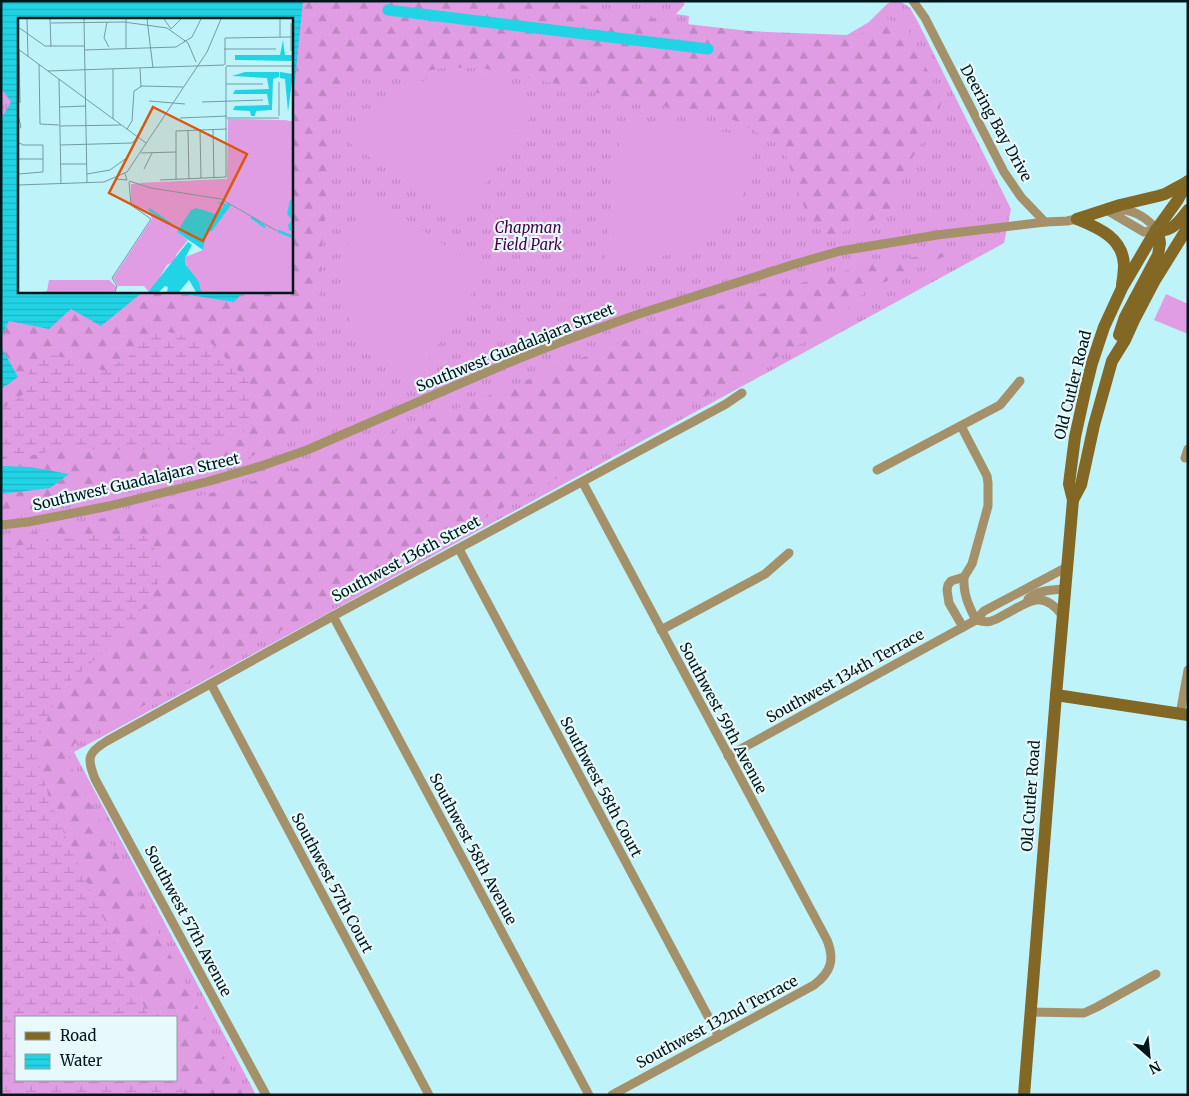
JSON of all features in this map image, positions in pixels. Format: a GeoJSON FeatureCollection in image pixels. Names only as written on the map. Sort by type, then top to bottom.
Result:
{"type":"FeatureCollection","features":[{"type":"Feature","properties":{"kind":"main road"},"geometry":{"type":"LineString","coordinates":[[1077,219],[1120,205],[1165,194],[1187,182]]}},
{"type":"Feature","properties":{"kind":"main road"},"geometry":{"type":"LineString","coordinates":[[1156,230],[1177,201],[1187,182]]}},
{"type":"Feature","properties":{"kind":"main road"},"geometry":{"type":"LineString","coordinates":[[1156,230],[1164,231],[1173,227],[1188,210]]}},
{"type":"Feature","properties":{"kind":"main road"},"geometry":{"type":"LineString","coordinates":[[1077,219],[1103,231],[1117,244],[1124,266],[1122,288]]}},
{"type":"Feature","properties":{"kind":"main road","name":"Old Cutler Road"},"geometry":{"type":"LineString","coordinates":[[1073,500],[1081,485],[1094,426],[1112,361],[1125,340],[1154,280],[1188,227]]}},
{"type":"Feature","properties":{"kind":"main road"},"geometry":{"type":"LineString","coordinates":[[1112,361],[1125,317],[1158,255],[1160,243],[1156,230]]}},
{"type":"Feature","properties":{"kind":"main road","name":"Old Cutler Road"},"geometry":{"type":"LineString","coordinates":[[1024,1095],[1073,500],[1069,484],[1071,462],[1080,411],[1104,327],[1122,288],[1156,230]]}},
{"type":"Feature","properties":{"kind":"main road"},"geometry":{"type":"LineString","coordinates":[[1056,695],[1184,714]]}},
{"type":"Feature","properties":{"kind":"street","name":"Deering Bay Drive"},"geometry":{"type":"LineString","coordinates":[[913,1],[924,18],[1006,177],[1021,197],[1045,222]]}},
{"type":"Feature","properties":{"kind":"street"},"geometry":{"type":"LineString","coordinates":[[1045,222],[1077,219],[1110,212],[1144,232],[1156,230]]}},
{"type":"Feature","properties":{"kind":"street","name":"Southwest Guadalajara Street"},"geometry":{"type":"LineString","coordinates":[[1,525],[28,522],[110,506],[254,468],[320,444],[558,343],[636,315],[822,256],[840,251],[937,235],[1045,222]]}},
{"type":"Feature","properties":{"kind":"street"},"geometry":{"type":"LineString","coordinates":[[878,470],[1000,405],[1020,381]]}},
{"type":"Feature","properties":{"kind":"street","name":"Southwest 136th Street"},"geometry":{"type":"LineString","coordinates":[[89,759],[92,752],[102,744],[334,616],[583,483],[726,404],[742,393]]}},
{"type":"Feature","properties":{"kind":"street"},"geometry":{"type":"LineString","coordinates":[[961,426],[988,483],[988,506],[975,556],[964,576],[963,587],[967,604],[976,620]]}},
{"type":"Feature","properties":{"kind":"street","name":"Southwest 59th Avenue"},"geometry":{"type":"LineString","coordinates":[[583,483],[827,940],[831,954],[829,968]]}},
{"type":"Feature","properties":{"kind":"street","name":"Southwest 58th Court"},"geometry":{"type":"LineString","coordinates":[[459,549],[719,1037]]}},
{"type":"Feature","properties":{"kind":"street"},"geometry":{"type":"LineString","coordinates":[[661,630],[765,574],[789,553]]}},
{"type":"Feature","properties":{"kind":"street","name":"Southwest 134th Terrace"},"geometry":{"type":"LineString","coordinates":[[728,756],[976,620],[984,611],[1067,567]]}},
{"type":"Feature","properties":{"kind":"street"},"geometry":{"type":"LineString","coordinates":[[963,627],[949,603],[947,590],[951,581],[964,576]]}},
{"type":"Feature","properties":{"kind":"street","name":"Southwest 134th Terrace"},"geometry":{"type":"LineString","coordinates":[[1024,603],[1034,594],[1049,590],[1065,589]]}},
{"type":"Feature","properties":{"kind":"street","name":"Southwest 134th Terrace"},"geometry":{"type":"LineString","coordinates":[[976,620],[990,622],[1024,603],[1036,600],[1047,601],[1063,616]]}},
{"type":"Feature","properties":{"kind":"street","name":"Southwest 58th Avenue"},"geometry":{"type":"LineString","coordinates":[[334,616],[589,1095]]}},
{"type":"Feature","properties":{"kind":"street"},"geometry":{"type":"LineString","coordinates":[[1184,714],[1188,670]]}},
{"type":"Feature","properties":{"kind":"street","name":"Southwest 57th Court"},"geometry":{"type":"LineString","coordinates":[[210,684],[429,1095]]}},
{"type":"Feature","properties":{"kind":"street","name":"Southwest 57th Avenue"},"geometry":{"type":"LineString","coordinates":[[89,759],[96,779],[266,1095]]}},
{"type":"Feature","properties":{"kind":"street","name":"Southwest 132nd Terrace"},"geometry":{"type":"LineString","coordinates":[[612,1095],[814,985],[825,975],[829,968]]}},
{"type":"Feature","properties":{"kind":"street"},"geometry":{"type":"LineString","coordinates":[[1030,1012],[1084,1013],[1156,974]]}},
{"type":"Feature","properties":{"kind":"green space","name":"Chapman Field Park"},"geometry":{"type":"Polygon","coordinates":[[[1,1],[680,1],[685,4],[676,14],[689,16],[688,29],[847,35],[869,22],[887,4],[900,1],[910,8],[918,22],[1011,209],[1004,243],[74,752],[256,1095],[1,1095],[1,1]]]}},
{"type":"Feature","properties":{"kind":"green space"},"geometry":{"type":"Polygon","coordinates":[[[303,1],[559,1],[678,23],[837,41],[860,35],[882,16],[907,28],[942,101],[928,133],[907,166],[889,214],[829,237],[809,220],[782,145],[730,118],[635,101],[487,69],[448,67],[411,74],[356,76],[333,87],[311,416],[290,442],[256,454],[222,472],[35,513],[1,515],[1,494],[50,488],[69,474],[30,467],[1,466],[1,455],[10,460],[65,448],[166,451],[248,381],[209,341],[153,329],[131,355],[104,371],[70,359],[29,372],[24,394],[1,409],[1,389],[17,377],[1,347],[1,337],[9,321],[49,329],[70,309],[101,326],[143,292],[171,292],[234,302],[243,292],[292,292],[292,110],[303,1]]]}},
{"type":"Feature","properties":{"kind":"green space"},"geometry":{"type":"Polygon","coordinates":[[[438,74],[493,80],[538,106],[467,211],[456,214],[343,139],[384,100],[438,74]]]}},
{"type":"Feature","properties":{"kind":"green space"},"geometry":{"type":"Polygon","coordinates":[[[631,121],[757,136],[748,187],[717,233],[662,257],[605,263],[621,128],[631,121]]]}},
{"type":"Feature","properties":{"kind":"green space"},"geometry":{"type":"Polygon","coordinates":[[[367,193],[480,269],[481,281],[410,386],[369,354],[342,306],[346,247],[367,193]]]}},
{"type":"Feature","properties":{"kind":"green space"},"geometry":{"type":"Polygon","coordinates":[[[957,251],[866,290],[828,329],[74,744],[68,761],[244,1095],[184,1095],[178,1081],[178,1016],[149,1016],[52,807],[34,748],[60,690],[128,631],[91,535],[1,548],[1,539],[175,503],[290,471],[453,410],[695,312],[874,263],[957,251]]]}},
{"type":"Feature","properties":{"kind":"green space"},"geometry":{"type":"Polygon","coordinates":[[[1166,294],[1188,304],[1188,334],[1154,320],[1166,294]]]}},
{"type":"Feature","properties":{"kind":"green space"},"geometry":{"type":"Polygon","coordinates":[[[153,329],[209,341],[248,381],[253,426],[212,450],[65,448],[10,460],[1,455],[1,409],[24,394],[29,372],[43,353],[70,359],[104,371],[131,355],[153,329]]]}},
{"type":"Feature","properties":{"kind":"green space"},"geometry":{"type":"Polygon","coordinates":[[[91,535],[145,536],[168,567],[128,631],[60,690],[34,748],[52,807],[149,1016],[15,1016],[15,1081],[178,1081],[184,1095],[1,1095],[1,548],[91,535]]]}},
{"type":"Feature","properties":{"kind":"water"},"geometry":{"type":"Polygon","coordinates":[[[1,1],[303,1],[292,110],[292,18],[18,18],[18,292],[143,292],[101,326],[71,309],[49,329],[9,321],[1,337],[1,119],[11,102],[1,88],[1,1]]]}},
{"type":"Feature","properties":{"kind":"water"},"geometry":{"type":"Polygon","coordinates":[[[171,292],[243,292],[234,302],[171,292]]]}},
{"type":"Feature","properties":{"kind":"water"},"geometry":{"type":"Polygon","coordinates":[[[1,347],[18,377],[1,389],[1,347]]]}},
{"type":"Feature","properties":{"kind":"water"},"geometry":{"type":"Polygon","coordinates":[[[1,466],[30,467],[69,474],[50,488],[1,494],[1,466]]]}},
{"type":"Feature","properties":{"kind":"waterway"},"geometry":{"type":"LineString","coordinates":[[388,10],[708,49]]}}]}
